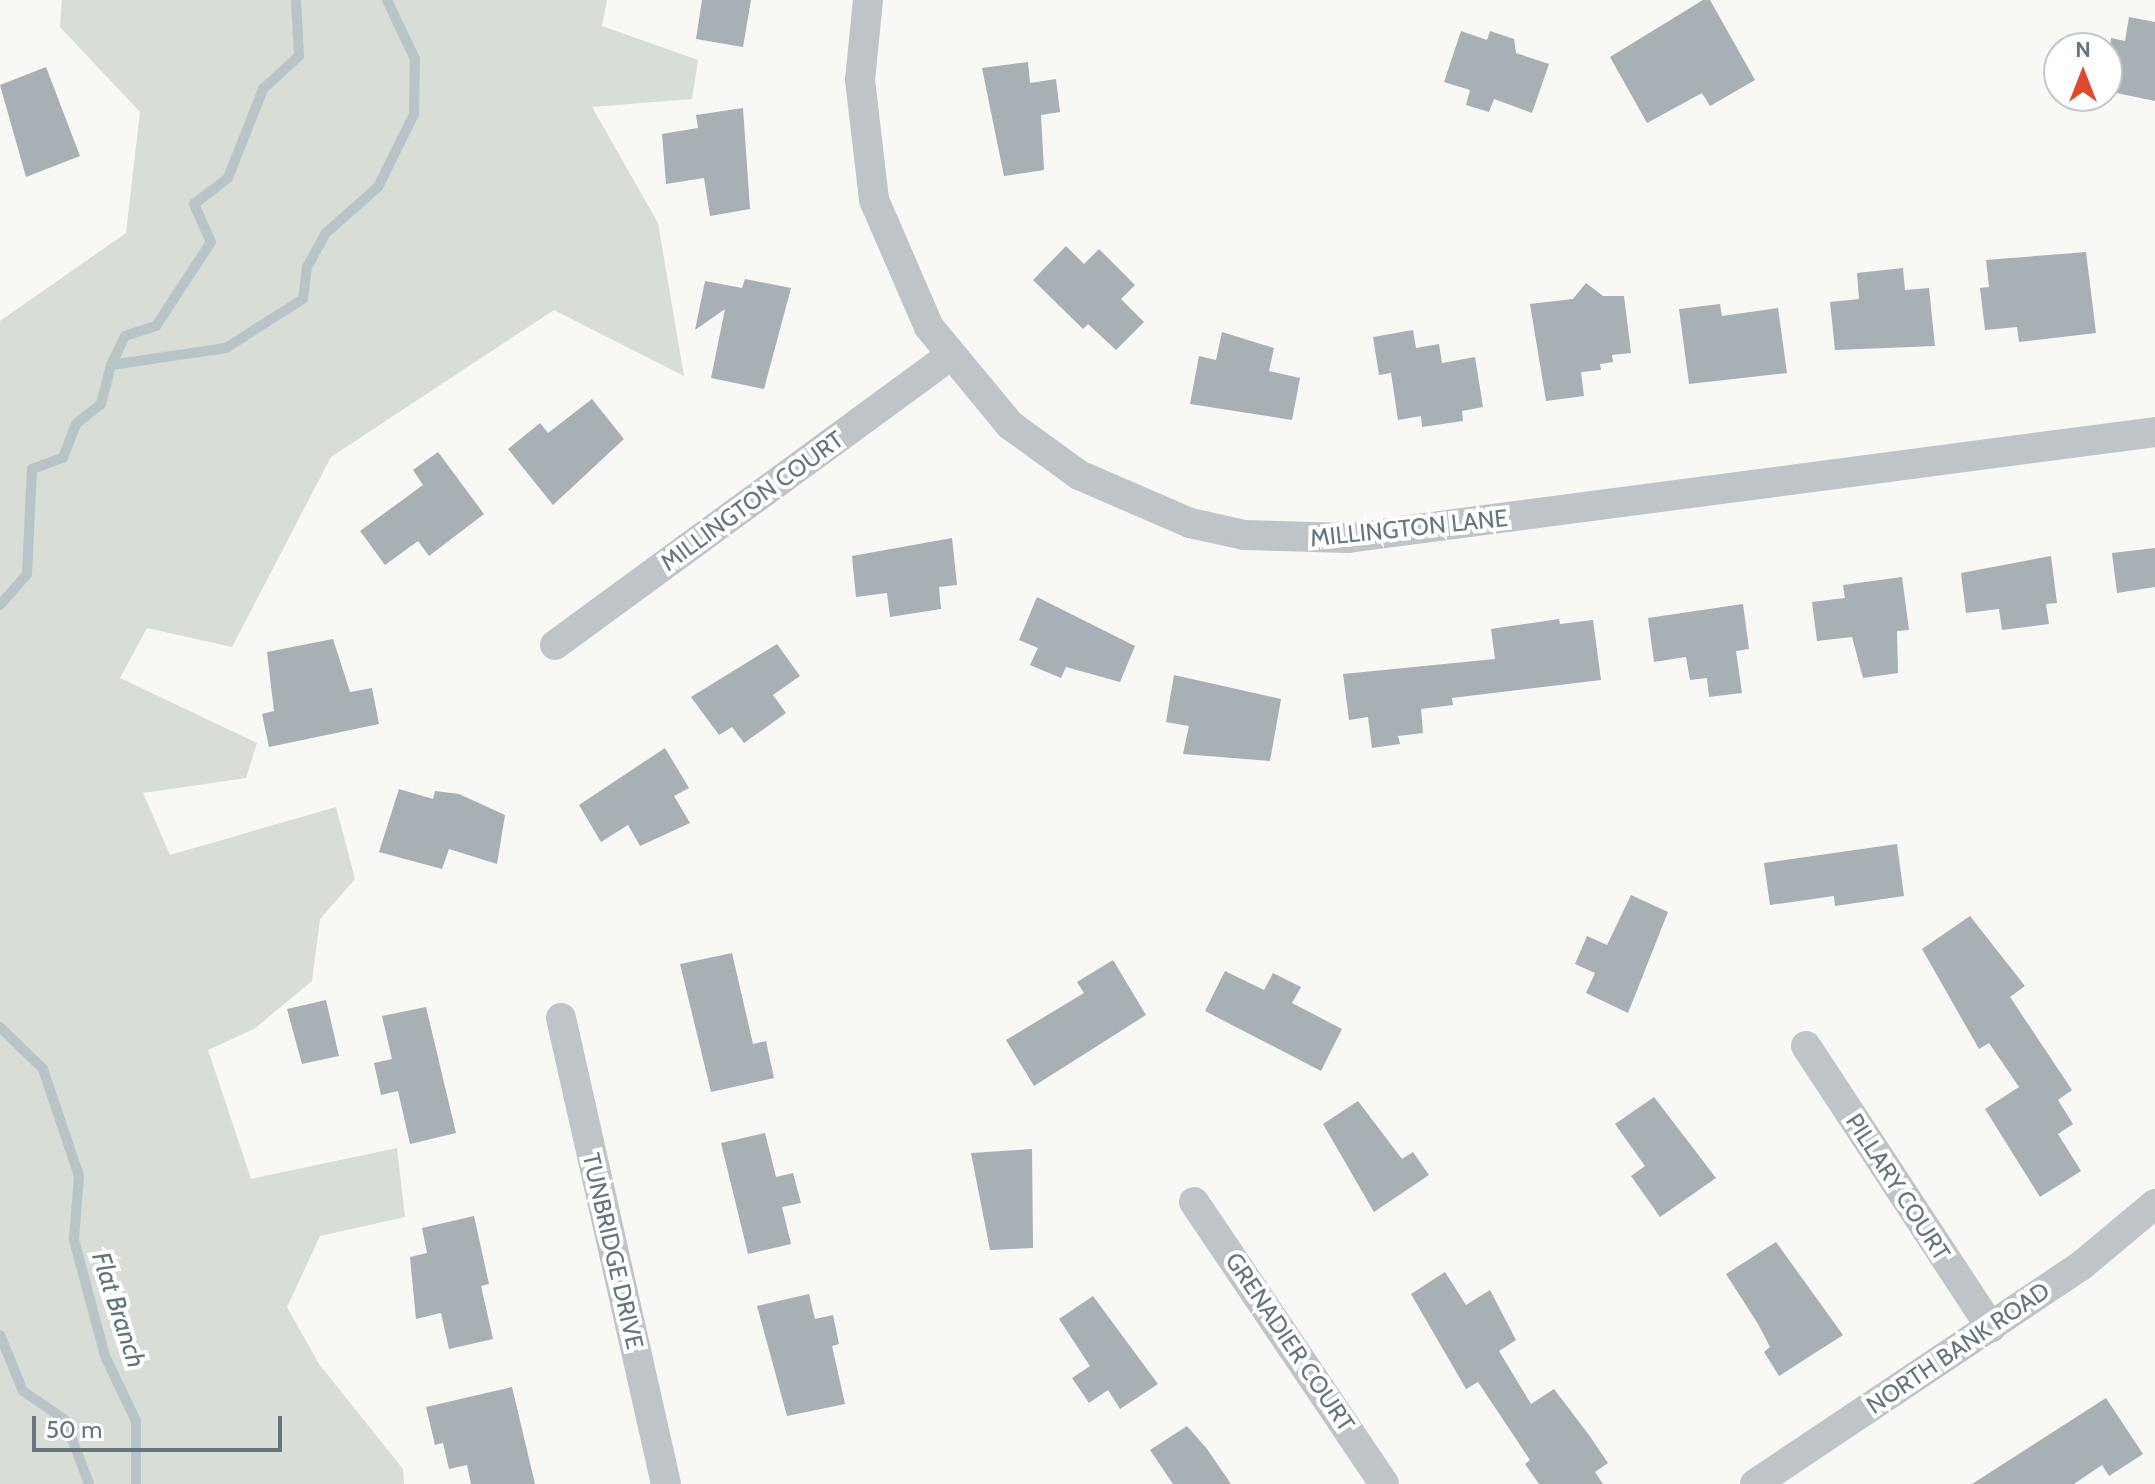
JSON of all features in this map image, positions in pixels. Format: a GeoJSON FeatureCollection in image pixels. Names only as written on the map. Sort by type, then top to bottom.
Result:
{"type":"FeatureCollection","features":[{"type":"Feature","properties":{"kind":"street","name":"MILLINGTON LANE"},"geometry":{"type":"LineString","coordinates":[[868,0],[860,80],[874,200],[912,297],[950,356],[1010,425],[1092,482],[1190,523],[1302,540],[2155,432]]}},
{"type":"Feature","properties":{"kind":"street","name":"MILLINGTON COURT"},"geometry":{"type":"LineString","coordinates":[[555,645],[950,356]]}},
{"type":"Feature","properties":{"kind":"street","name":"TUNBRIDGE DRIVE"},"geometry":{"type":"LineString","coordinates":[[561,1018],[666,1484]]}},
{"type":"Feature","properties":{"kind":"street","name":"PILLARY COURT"},"geometry":{"type":"LineString","coordinates":[[1806,1046],[1991,1328]]}},
{"type":"Feature","properties":{"kind":"street","name":"GRENADIER COURT"},"geometry":{"type":"LineString","coordinates":[[1194,1202],[1384,1484]]}},
{"type":"Feature","properties":{"kind":"street","name":"NORTH BANK ROAD"},"geometry":{"type":"LineString","coordinates":[[1755,1484],[1991,1328],[2155,1204]]}},
{"type":"Feature","properties":{"kind":"shaded area"},"geometry":{"type":"Polygon","coordinates":[[[62,0],[607,0],[602,26],[698,60],[692,99],[592,107],[658,223],[684,376],[554,310],[331,457],[232,647],[147,628],[120,678],[257,743],[246,778],[143,793],[170,855],[336,807],[355,879],[320,919],[312,981],[254,1029],[208,1050],[251,1179],[397,1148],[405,1217],[320,1236],[287,1307],[319,1364],[403,1469],[404,1484],[0,1484],[0,321],[126,233],[140,112],[60,27],[62,0]]]}},
{"type":"Feature","properties":{"kind":"building"},"geometry":{"type":"Polygon","coordinates":[[[702,0],[751,0],[743,47],[696,39],[702,0]]]}},
{"type":"Feature","properties":{"kind":"building"},"geometry":{"type":"Polygon","coordinates":[[[1703,0],[1710,0],[1755,80],[1710,106],[1702,93],[1647,123],[1610,57],[1703,0]]]}},
{"type":"Feature","properties":{"kind":"building"},"geometry":{"type":"Polygon","coordinates":[[[2129,17],[2155,22],[2155,101],[2123,94],[2129,17]]]}},
{"type":"Feature","properties":{"kind":"building"},"geometry":{"type":"Polygon","coordinates":[[[1461,31],[1487,40],[1490,31],[1514,39],[1516,53],[1549,64],[1532,113],[1494,99],[1489,112],[1466,105],[1470,90],[1444,82],[1461,31]]]}},
{"type":"Feature","properties":{"kind":"building"},"geometry":{"type":"Polygon","coordinates":[[[1028,62],[1030,83],[1056,79],[1060,112],[1041,115],[1044,170],[1004,176],[982,68],[1028,62]]]}},
{"type":"Feature","properties":{"kind":"building"},"geometry":{"type":"Polygon","coordinates":[[[46,67],[80,156],[26,177],[0,85],[46,67]]]}},
{"type":"Feature","properties":{"kind":"building"},"geometry":{"type":"Polygon","coordinates":[[[743,108],[750,209],[710,216],[704,178],[666,184],[662,134],[698,128],[696,115],[743,108]]]}},
{"type":"Feature","properties":{"kind":"building"},"geometry":{"type":"Polygon","coordinates":[[[1066,246],[1084,264],[1099,249],[1135,285],[1121,299],[1144,322],[1116,350],[1088,324],[1083,329],[1033,280],[1066,246]]]}},
{"type":"Feature","properties":{"kind":"building"},"geometry":{"type":"Polygon","coordinates":[[[2086,252],[2096,333],[2019,342],[2017,327],[1985,330],[1980,288],[1989,287],[1986,260],[2086,252]]]}},
{"type":"Feature","properties":{"kind":"building"},"geometry":{"type":"Polygon","coordinates":[[[1903,268],[1905,290],[1929,288],[1935,346],[1835,350],[1830,302],[1859,299],[1857,273],[1903,268]]]}},
{"type":"Feature","properties":{"kind":"building"},"geometry":{"type":"Polygon","coordinates":[[[745,279],[791,288],[764,389],[711,378],[725,309],[695,330],[705,281],[742,288],[745,279]]]}},
{"type":"Feature","properties":{"kind":"building"},"geometry":{"type":"Polygon","coordinates":[[[1586,283],[1603,296],[1624,296],[1631,353],[1612,355],[1613,362],[1600,364],[1601,370],[1581,372],[1584,396],[1546,401],[1530,304],[1573,299],[1586,283]]]}},
{"type":"Feature","properties":{"kind":"building"},"geometry":{"type":"Polygon","coordinates":[[[1720,304],[1722,316],[1778,308],[1787,373],[1689,384],[1679,309],[1720,304]]]}},
{"type":"Feature","properties":{"kind":"building"},"geometry":{"type":"Polygon","coordinates":[[[1413,330],[1416,348],[1439,344],[1442,363],[1475,357],[1483,407],[1462,411],[1463,421],[1422,427],[1421,416],[1398,420],[1391,373],[1379,375],[1373,337],[1413,330]]]}},
{"type":"Feature","properties":{"kind":"building"},"geometry":{"type":"Polygon","coordinates":[[[1222,332],[1274,348],[1269,371],[1300,378],[1292,420],[1190,404],[1199,356],[1216,360],[1222,332]]]}},
{"type":"Feature","properties":{"kind":"building"},"geometry":{"type":"Polygon","coordinates":[[[592,399],[624,439],[553,505],[508,449],[540,423],[548,433],[592,399]]]}},
{"type":"Feature","properties":{"kind":"building"},"geometry":{"type":"Polygon","coordinates":[[[438,452],[484,514],[429,556],[418,541],[385,565],[360,531],[423,485],[413,470],[438,452]]]}},
{"type":"Feature","properties":{"kind":"building"},"geometry":{"type":"Polygon","coordinates":[[[952,538],[957,585],[939,587],[941,609],[890,617],[887,593],[856,597],[852,556],[952,538]]]}},
{"type":"Feature","properties":{"kind":"building"},"geometry":{"type":"Polygon","coordinates":[[[2155,548],[2155,587],[2117,593],[2112,553],[2155,548]]]}},
{"type":"Feature","properties":{"kind":"building"},"geometry":{"type":"Polygon","coordinates":[[[2051,556],[2057,603],[2046,604],[2049,624],[2002,630],[1999,609],[1966,613],[1961,573],[2051,556]]]}},
{"type":"Feature","properties":{"kind":"building"},"geometry":{"type":"Polygon","coordinates":[[[1902,577],[1909,630],[1897,631],[1898,673],[1863,678],[1852,637],[1817,641],[1812,602],[1845,598],[1843,585],[1902,577]]]}},
{"type":"Feature","properties":{"kind":"building"},"geometry":{"type":"Polygon","coordinates":[[[1037,597],[1135,646],[1120,682],[1066,667],[1061,678],[1030,665],[1038,648],[1019,640],[1037,597]]]}},
{"type":"Feature","properties":{"kind":"building"},"geometry":{"type":"Polygon","coordinates":[[[1743,604],[1749,649],[1736,651],[1742,693],[1709,697],[1707,678],[1690,680],[1686,657],[1654,662],[1648,618],[1743,604]]]}},
{"type":"Feature","properties":{"kind":"building"},"geometry":{"type":"Polygon","coordinates":[[[1559,619],[1560,624],[1593,620],[1601,680],[1452,698],[1453,705],[1421,709],[1423,733],[1398,736],[1400,744],[1372,748],[1368,717],[1349,720],[1343,674],[1495,659],[1491,629],[1559,619]]]}},
{"type":"Feature","properties":{"kind":"building"},"geometry":{"type":"Polygon","coordinates":[[[333,639],[350,692],[372,688],[379,724],[269,747],[262,714],[274,711],[267,652],[333,639]]]}},
{"type":"Feature","properties":{"kind":"building"},"geometry":{"type":"Polygon","coordinates":[[[777,644],[800,676],[773,695],[786,713],[744,743],[732,727],[719,735],[691,697],[777,644]]]}},
{"type":"Feature","properties":{"kind":"building"},"geometry":{"type":"Polygon","coordinates":[[[1174,675],[1281,699],[1270,761],[1183,754],[1189,726],[1166,722],[1174,675]]]}},
{"type":"Feature","properties":{"kind":"building"},"geometry":{"type":"Polygon","coordinates":[[[665,748],[689,788],[674,796],[690,823],[640,846],[628,825],[601,842],[579,805],[665,748]]]}},
{"type":"Feature","properties":{"kind":"building"},"geometry":{"type":"Polygon","coordinates":[[[399,789],[433,799],[435,791],[459,794],[505,815],[497,864],[449,849],[442,869],[379,852],[399,789]]]}},
{"type":"Feature","properties":{"kind":"building"},"geometry":{"type":"Polygon","coordinates":[[[1897,844],[1904,896],[1835,906],[1834,896],[1770,905],[1764,863],[1897,844]]]}},
{"type":"Feature","properties":{"kind":"building"},"geometry":{"type":"Polygon","coordinates":[[[1631,895],[1668,912],[1628,1013],[1586,993],[1595,973],[1575,964],[1587,936],[1607,945],[1631,895]]]}},
{"type":"Feature","properties":{"kind":"building"},"geometry":{"type":"Polygon","coordinates":[[[1970,916],[2025,986],[2010,997],[2072,1090],[2058,1100],[2073,1124],[2058,1134],[2081,1171],[2040,1197],[1985,1109],[2019,1087],[1989,1043],[1979,1049],[1922,949],[1970,916]]]}},
{"type":"Feature","properties":{"kind":"building"},"geometry":{"type":"Polygon","coordinates":[[[732,953],[753,1044],[766,1041],[774,1078],[711,1092],[680,964],[732,953]]]}},
{"type":"Feature","properties":{"kind":"building"},"geometry":{"type":"Polygon","coordinates":[[[1113,960],[1146,1015],[1034,1086],[1006,1040],[1084,993],[1077,982],[1113,960]]]}},
{"type":"Feature","properties":{"kind":"building"},"geometry":{"type":"Polygon","coordinates":[[[1225,971],[1264,990],[1273,973],[1301,987],[1292,1003],[1342,1029],[1321,1071],[1205,1011],[1225,971]]]}},
{"type":"Feature","properties":{"kind":"building"},"geometry":{"type":"Polygon","coordinates":[[[326,1000],[339,1056],[302,1064],[287,1009],[326,1000]]]}},
{"type":"Feature","properties":{"kind":"building"},"geometry":{"type":"Polygon","coordinates":[[[426,1007],[456,1133],[410,1144],[398,1091],[381,1095],[374,1063],[392,1059],[382,1016],[426,1007]]]}},
{"type":"Feature","properties":{"kind":"building"},"geometry":{"type":"Polygon","coordinates":[[[1654,1097],[1716,1178],[1660,1217],[1631,1176],[1645,1166],[1615,1124],[1654,1097]]]}},
{"type":"Feature","properties":{"kind":"building"},"geometry":{"type":"Polygon","coordinates":[[[1358,1101],[1402,1159],[1413,1152],[1429,1175],[1374,1212],[1323,1124],[1358,1101]]]}},
{"type":"Feature","properties":{"kind":"building"},"geometry":{"type":"Polygon","coordinates":[[[765,1133],[776,1177],[793,1173],[801,1203],[782,1207],[791,1244],[748,1254],[721,1143],[765,1133]]]}},
{"type":"Feature","properties":{"kind":"building"},"geometry":{"type":"Polygon","coordinates":[[[1032,1149],[1033,1248],[990,1250],[971,1153],[1032,1149]]]}},
{"type":"Feature","properties":{"kind":"building"},"geometry":{"type":"Polygon","coordinates":[[[474,1216],[489,1284],[481,1286],[493,1339],[449,1349],[441,1313],[416,1319],[410,1257],[427,1253],[422,1228],[474,1216]]]}},
{"type":"Feature","properties":{"kind":"building"},"geometry":{"type":"Polygon","coordinates":[[[1776,1242],[1843,1335],[1779,1376],[1764,1352],[1770,1347],[1726,1274],[1776,1242]]]}},
{"type":"Feature","properties":{"kind":"building"},"geometry":{"type":"Polygon","coordinates":[[[1445,1272],[1466,1305],[1490,1290],[1516,1340],[1499,1351],[1531,1404],[1554,1389],[1608,1463],[1595,1472],[1603,1484],[1539,1484],[1525,1464],[1530,1460],[1478,1382],[1466,1389],[1411,1294],[1445,1272]]]}},
{"type":"Feature","properties":{"kind":"building"},"geometry":{"type":"Polygon","coordinates":[[[809,1294],[815,1319],[833,1315],[839,1344],[832,1346],[845,1404],[787,1416],[757,1306],[809,1294]]]}},
{"type":"Feature","properties":{"kind":"building"},"geometry":{"type":"Polygon","coordinates":[[[1093,1296],[1158,1384],[1120,1409],[1108,1390],[1089,1403],[1072,1378],[1090,1366],[1059,1319],[1093,1296]]]}},
{"type":"Feature","properties":{"kind":"building"},"geometry":{"type":"Polygon","coordinates":[[[512,1387],[535,1484],[471,1484],[467,1465],[449,1469],[443,1443],[435,1445],[426,1407],[512,1387]]]}},
{"type":"Feature","properties":{"kind":"building"},"geometry":{"type":"Polygon","coordinates":[[[2106,1398],[2143,1454],[2109,1476],[2102,1465],[2074,1484],[1972,1484],[2106,1398]]]}},
{"type":"Feature","properties":{"kind":"building"},"geometry":{"type":"Polygon","coordinates":[[[1187,1426],[1231,1484],[1173,1484],[1150,1450],[1187,1426]]]}},
{"type":"Feature","properties":{"kind":"waterway"},"geometry":{"type":"LineString","coordinates":[[111,365],[125,336],[156,326],[211,242],[194,204],[228,178],[263,89],[299,56],[296,0]]}},
{"type":"Feature","properties":{"kind":"waterway","name":"Flat Branch"},"geometry":{"type":"LineString","coordinates":[[0,605],[27,574],[32,469],[63,458],[76,424],[101,404],[111,365],[226,348],[303,299],[307,267],[326,233],[378,187],[414,114],[415,59],[387,0]]}},
{"type":"Feature","properties":{"kind":"waterway","name":"Flat Branch"},"geometry":{"type":"LineString","coordinates":[[0,1027],[43,1069],[79,1176],[74,1240],[105,1356],[136,1421],[136,1484]]}},
{"type":"Feature","properties":{"kind":"waterway"},"geometry":{"type":"LineString","coordinates":[[0,1335],[23,1391],[65,1420],[89,1484]]}}]}
